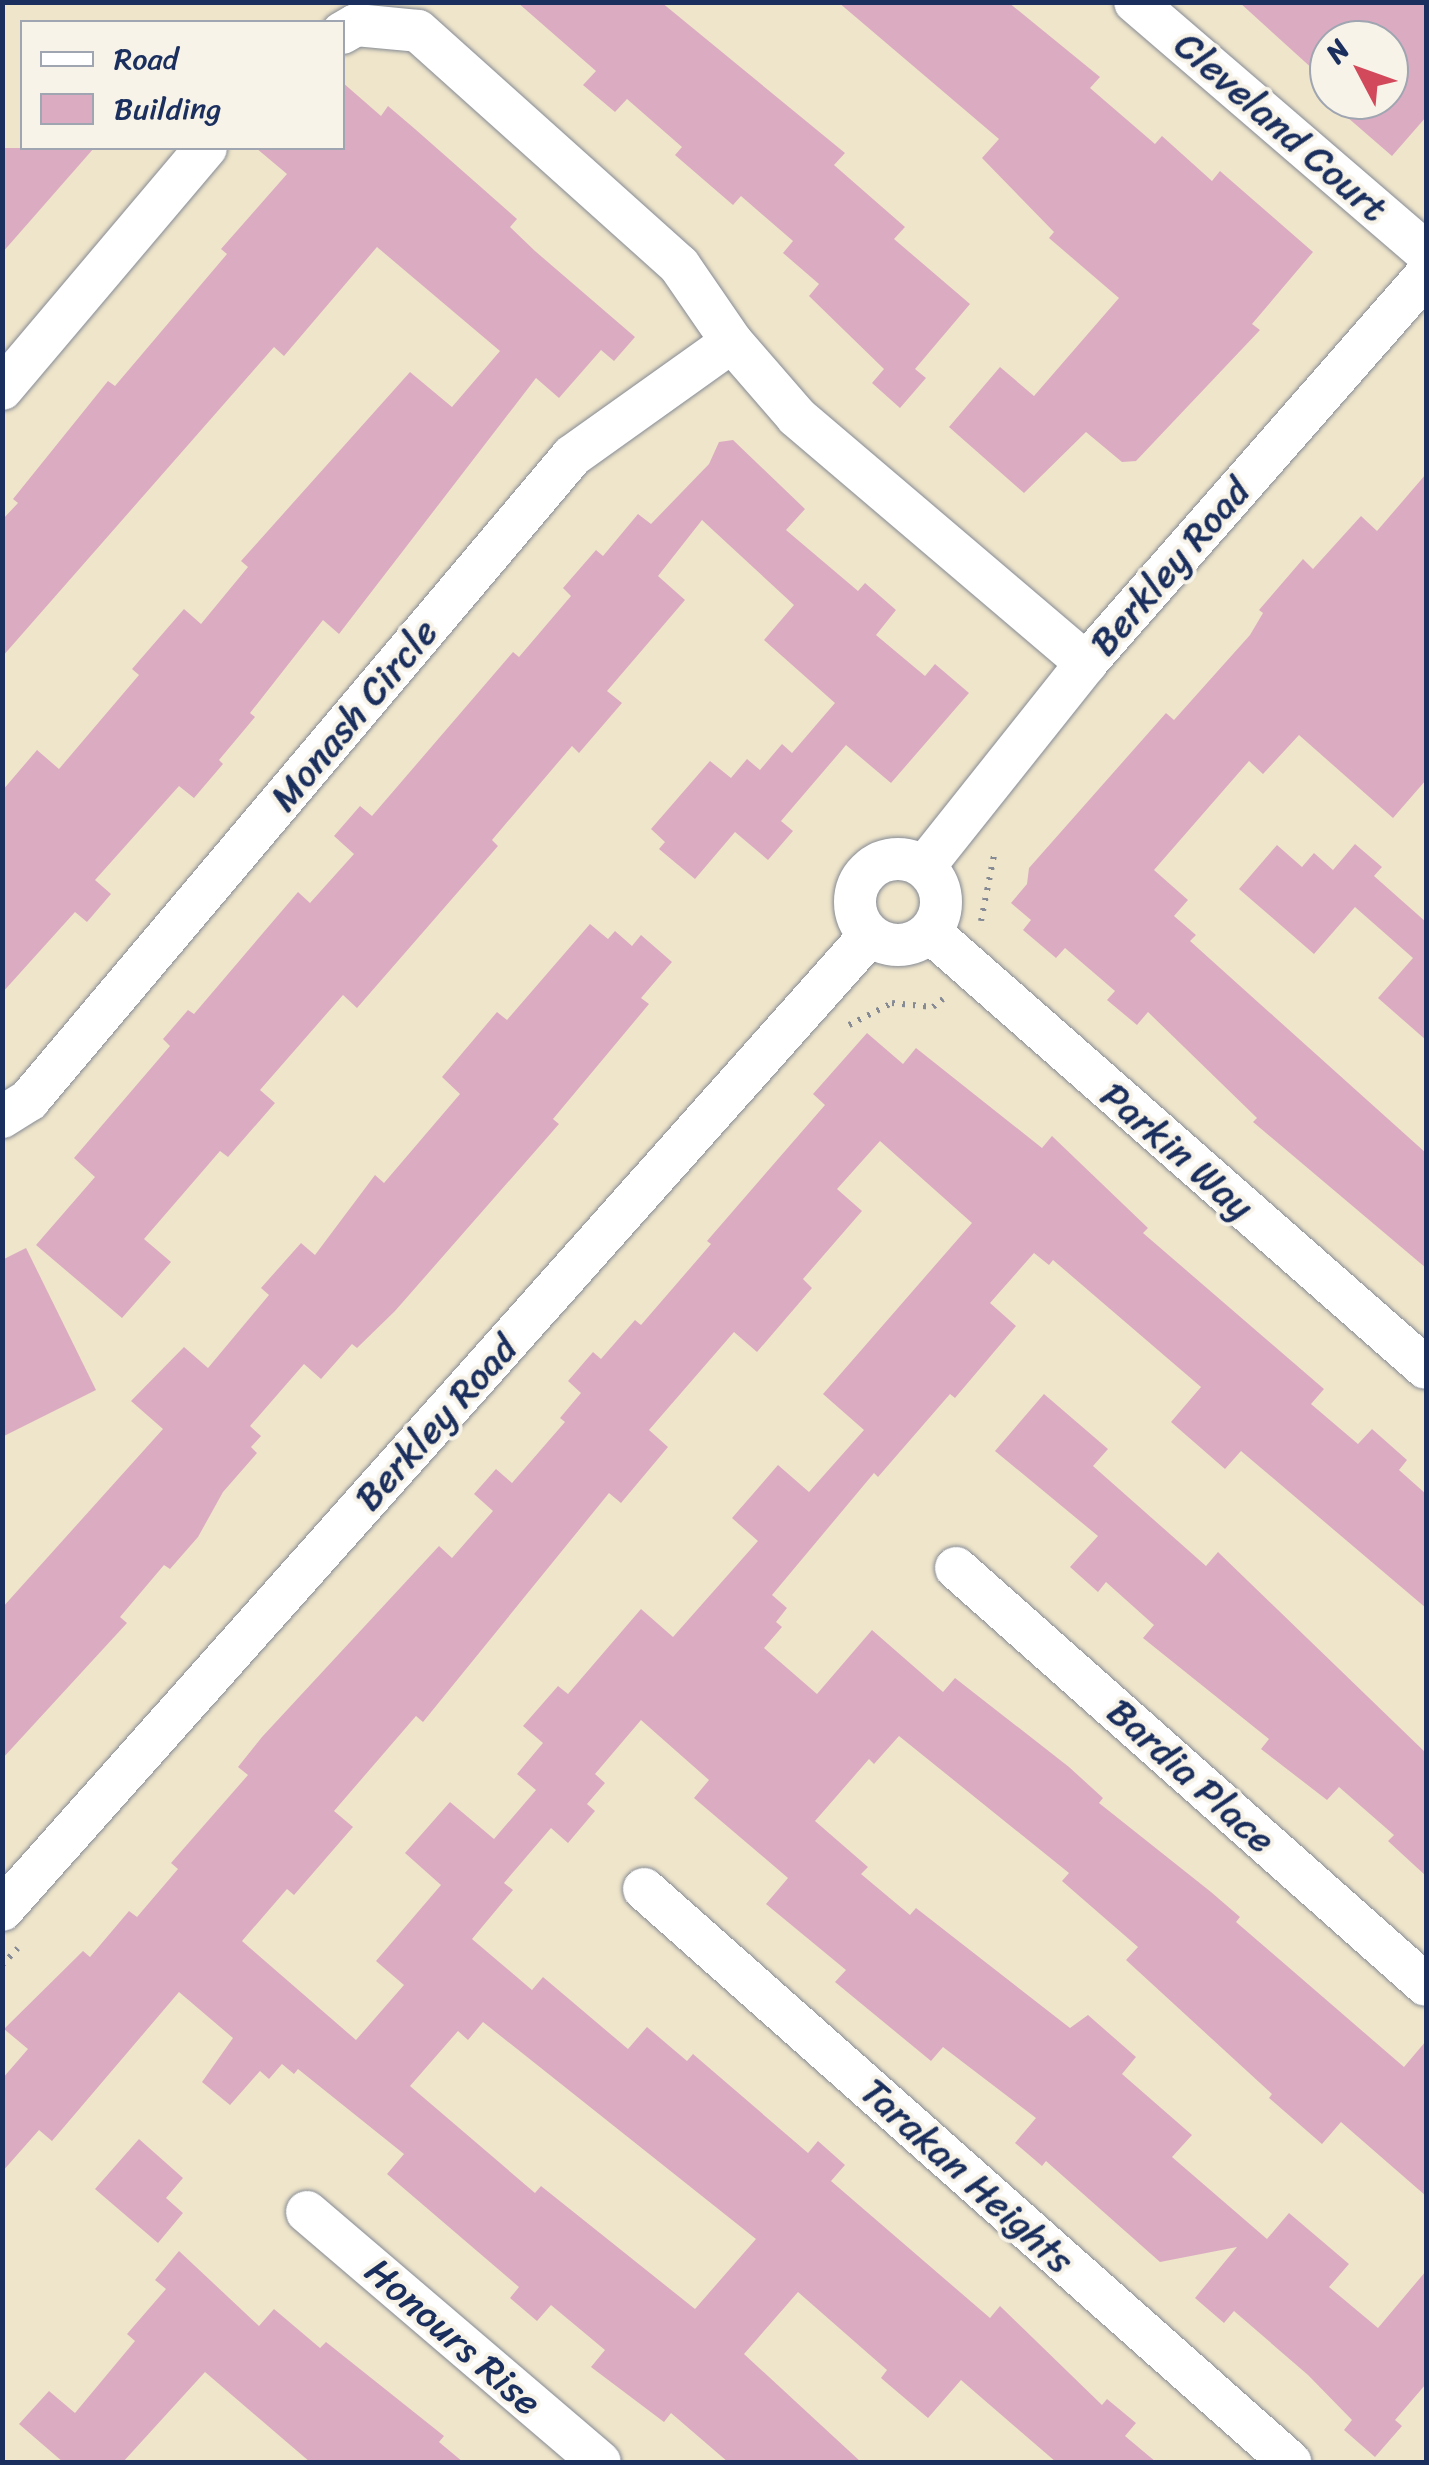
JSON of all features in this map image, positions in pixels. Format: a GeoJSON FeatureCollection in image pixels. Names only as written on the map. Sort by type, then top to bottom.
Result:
{"type":"FeatureCollection","features":[{"type":"Feature","properties":{"kind":"street","name":"Cleveland Court"},"geometry":{"type":"LineString","coordinates":[[1135,2],[1426,252]]}},
{"type":"Feature","properties":{"kind":"street"},"geometry":{"type":"LineString","coordinates":[[347,20],[418,31],[680,265],[732,342],[796,416],[1086,663]]}},
{"type":"Feature","properties":{"kind":"street"},"geometry":{"type":"LineString","coordinates":[[2,388],[204,150]]}},
{"type":"Feature","properties":{"kind":"street","name":"Berkley Road"},"geometry":{"type":"LineString","coordinates":[[924,868],[1086,663],[1426,275]]}},
{"type":"Feature","properties":{"kind":"street","name":"Monash Circle"},"geometry":{"type":"LineString","coordinates":[[2,1116],[29,1100],[572,456],[732,342]]}},
{"type":"Feature","properties":{"kind":"street"},"geometry":{"type":"LineString","coordinates":[[893,860],[924,868],[941,898],[930,932],[900,946],[870,935],[856,906],[865,876],[893,860]]}},
{"type":"Feature","properties":{"kind":"street","name":"Parkin Way"},"geometry":{"type":"LineString","coordinates":[[930,932],[1426,1368]]}},
{"type":"Feature","properties":{"kind":"street","name":"Berkley Road"},"geometry":{"type":"LineString","coordinates":[[2,1910],[870,935]]}},
{"type":"Feature","properties":{"kind":"street","name":"Bardia Place"},"geometry":{"type":"LineString","coordinates":[[956,1568],[1426,1985]]}},
{"type":"Feature","properties":{"kind":"street","name":"Tarakan Heights"},"geometry":{"type":"LineString","coordinates":[[644,1889],[1290,2462]]}},
{"type":"Feature","properties":{"kind":"street","name":"Honours Rise"},"geometry":{"type":"LineString","coordinates":[[306,2212],[600,2462]]}},
{"type":"Feature","properties":{"kind":"building"},"geometry":{"type":"Polygon","coordinates":[[[517,2],[661,2],[845,153],[834,165],[905,227],[894,239],[970,304],[915,369],[926,378],[900,408],[872,383],[884,369],[809,296],[819,284],[783,253],[793,241],[741,196],[733,205],[675,155],[682,147],[627,99],[615,112],[583,85],[596,71],[517,2]]]}},
{"type":"Feature","properties":{"kind":"building"},"geometry":{"type":"Polygon","coordinates":[[[838,2],[1008,2],[1100,77],[1090,88],[1155,144],[1162,136],[1212,181],[1220,171],[1313,252],[1252,324],[1260,330],[1136,461],[1122,462],[1086,432],[1024,493],[949,427],[1000,367],[1034,396],[1119,298],[1049,238],[1054,232],[982,158],[999,139],[838,2]]]}},
{"type":"Feature","properties":{"kind":"building"},"geometry":{"type":"Polygon","coordinates":[[[1239,2],[1426,2],[1426,117],[1392,156],[1350,120],[1409,120],[1409,20],[1309,20],[1309,66],[1239,2]]]}},
{"type":"Feature","properties":{"kind":"building"},"geometry":{"type":"Polygon","coordinates":[[[345,85],[381,116],[388,106],[415,129],[517,219],[510,227],[535,251],[635,337],[614,361],[601,350],[559,398],[536,378],[339,634],[323,620],[250,713],[255,717],[194,798],[179,786],[95,880],[111,894],[87,922],[75,912],[2,993],[2,791],[37,750],[59,769],[139,675],[132,669],[184,609],[201,624],[248,567],[241,561],[410,372],[452,407],[500,351],[377,247],[284,356],[274,347],[2,657],[2,520],[18,503],[13,499],[108,381],[115,386],[227,254],[221,249],[287,174],[258,150],[345,150],[345,85]]]}},
{"type":"Feature","properties":{"kind":"building"},"geometry":{"type":"Polygon","coordinates":[[[2,148],[92,150],[2,253],[2,148]]]}},
{"type":"Feature","properties":{"kind":"building"},"geometry":{"type":"Polygon","coordinates":[[[733,440],[805,509],[786,530],[858,591],[865,583],[896,610],[876,635],[925,676],[935,664],[969,693],[891,783],[846,745],[781,821],[793,831],[768,860],[735,832],[695,879],[659,849],[665,842],[651,829],[710,761],[731,778],[747,759],[760,770],[782,744],[792,753],[835,703],[764,640],[794,605],[702,520],[658,576],[685,600],[607,691],[622,703],[579,753],[572,746],[492,840],[498,846],[357,1008],[343,995],[260,1090],[275,1103],[228,1157],[220,1151],[144,1239],[171,1262],[122,1318],[36,1245],[95,1177],[74,1158],[170,1046],[163,1039],[188,1010],[194,1014],[298,892],[310,903],[354,854],[334,836],[360,806],[372,816],[513,652],[519,657],[571,596],[563,588],[596,550],[603,556],[638,514],[651,524],[709,464],[719,442],[733,440]]]}},
{"type":"Feature","properties":{"kind":"building"},"geometry":{"type":"Polygon","coordinates":[[[1426,474],[1426,780],[1393,818],[1299,735],[1263,774],[1249,761],[1154,870],[1188,900],[1174,916],[1196,935],[1190,941],[1426,1153],[1426,1268],[1253,1122],[1257,1118],[1148,1012],[1137,1025],[1107,1000],[1115,991],[1065,948],[1056,958],[1023,930],[1031,920],[1011,903],[1027,884],[1029,868],[1166,713],[1174,720],[1250,635],[1263,613],[1259,610],[1303,559],[1313,569],[1361,516],[1377,531],[1426,474]]]}},
{"type":"Feature","properties":{"kind":"building"},"geometry":{"type":"Polygon","coordinates":[[[1355,844],[1382,867],[1374,876],[1426,922],[1426,1040],[1378,998],[1413,958],[1355,907],[1314,954],[1239,889],[1277,845],[1302,867],[1314,853],[1333,870],[1355,844]]]}},
{"type":"Feature","properties":{"kind":"building"},"geometry":{"type":"Polygon","coordinates":[[[590,924],[608,939],[615,931],[632,946],[641,935],[672,962],[641,998],[649,1004],[553,1119],[559,1124],[395,1311],[357,1348],[352,1344],[321,1379],[304,1364],[250,1426],[261,1436],[251,1447],[257,1453],[223,1492],[198,1537],[170,1569],[164,1565],[120,1617],[127,1623],[2,1759],[2,1608],[163,1429],[131,1401],[184,1347],[208,1368],[269,1295],[261,1288],[301,1243],[315,1255],[375,1175],[384,1183],[460,1094],[442,1077],[497,1012],[507,1020],[590,924]]]}},
{"type":"Feature","properties":{"kind":"building"},"geometry":{"type":"Polygon","coordinates":[[[867,1033],[903,1064],[916,1048],[1042,1148],[1052,1136],[1148,1228],[1143,1233],[1324,1389],[1311,1404],[1358,1444],[1372,1429],[1407,1460],[1399,1470],[1426,1494],[1426,1608],[1241,1451],[1225,1469],[1171,1422],[1201,1387],[1053,1260],[1049,1265],[1034,1253],[990,1303],[1016,1326],[955,1398],[950,1394],[878,1477],[874,1473],[772,1595],[787,1608],[776,1622],[782,1627],[764,1648],[817,1694],[872,1630],[943,1692],[955,1678],[1069,1767],[1103,1798],[1099,1803],[1240,1917],[1236,1922],[1404,2067],[1426,2041],[1426,2196],[1341,2122],[1322,2144],[1269,2098],[1272,2094],[1126,1960],[1138,1947],[1062,1881],[1069,1873],[899,1736],[874,1764],[869,1759],[815,1821],[868,1867],[861,1874],[910,1915],[916,1908],[1070,2028],[1088,2015],[1136,2057],[1122,2074],[1192,2135],[1172,2157],[1267,2239],[1289,2213],[1349,2264],[1329,2287],[1378,2328],[1426,2271],[1426,2384],[1395,2420],[1402,2426],[1375,2457],[1344,2430],[1352,2420],[1308,2375],[1234,2311],[1224,2323],[1195,2298],[1237,2247],[1160,2262],[1046,2161],[1042,2166],[1015,2143],[1036,2118],[943,2047],[931,2061],[835,1982],[846,1970],[766,1904],[788,1878],[694,1798],[709,1780],[641,1720],[595,1774],[605,1783],[587,1804],[595,1811],[568,1843],[551,1828],[504,1883],[513,1890],[472,1939],[532,1990],[543,1977],[628,2049],[647,2027],[687,2061],[693,2054],[808,2153],[818,2141],[845,2165],[831,2181],[990,2318],[1000,2306],[1102,2405],[1107,2399],[1136,2423],[1125,2436],[1156,2462],[1056,2462],[961,2380],[928,2418],[881,2378],[887,2370],[798,2292],[744,2354],[861,2462],[728,2462],[671,2413],[664,2422],[591,2367],[605,2350],[551,2305],[537,2321],[510,2298],[519,2287],[387,2174],[404,2154],[298,2069],[294,2074],[282,2064],[269,2079],[260,2071],[230,2105],[202,2082],[233,2038],[179,1992],[52,2141],[39,2130],[2,2172],[2,2079],[28,2049],[4,2029],[83,1951],[90,1957],[129,1911],[137,1917],[178,1869],[171,1863],[248,1775],[238,1767],[262,1737],[439,1546],[452,1558],[493,1511],[474,1494],[496,1469],[512,1483],[565,1422],[560,1418],[581,1393],[568,1381],[593,1352],[601,1359],[635,1320],[641,1325],[711,1244],[707,1241],[825,1105],[813,1094],[867,1033]],[[880,1141],[837,1189],[862,1211],[803,1279],[812,1288],[757,1352],[734,1332],[649,1430],[668,1447],[621,1503],[609,1493],[423,1722],[416,1716],[334,1811],[353,1827],[294,1895],[287,1889],[242,1941],[356,2040],[404,1985],[376,1961],[441,1885],[405,1853],[450,1802],[494,1839],[536,1790],[517,1774],[543,1743],[523,1726],[558,1686],[568,1694],[641,1609],[673,1637],[758,1541],[732,1518],[778,1465],[809,1492],[864,1430],[823,1394],[972,1223],[880,1141]],[[483,2022],[468,2040],[458,2031],[410,2086],[535,2193],[541,2186],[695,2309],[756,2239],[483,2022]]]}},
{"type":"Feature","properties":{"kind":"building"},"geometry":{"type":"Polygon","coordinates":[[[26,1248],[96,1390],[2,1437],[2,1260],[26,1248]]]}},
{"type":"Feature","properties":{"kind":"building"},"geometry":{"type":"Polygon","coordinates":[[[1044,1394],[1108,1449],[1093,1466],[1206,1566],[1218,1552],[1426,1753],[1426,1876],[1388,1841],[1394,1835],[1339,1787],[1327,1800],[1261,1749],[1269,1739],[1143,1638],[1154,1625],[1106,1582],[1098,1592],[1070,1567],[1098,1536],[995,1451],[1044,1394]]]}},
{"type":"Feature","properties":{"kind":"building"},"geometry":{"type":"Polygon","coordinates":[[[139,2139],[183,2178],[166,2198],[183,2213],[158,2243],[95,2189],[139,2139]]]}},
{"type":"Feature","properties":{"kind":"building"},"geometry":{"type":"Polygon","coordinates":[[[179,2251],[259,2326],[274,2309],[320,2348],[326,2342],[444,2436],[439,2442],[463,2462],[310,2462],[205,2372],[123,2462],[63,2462],[19,2424],[49,2391],[75,2413],[135,2341],[127,2334],[166,2289],[155,2280],[179,2251]]]}}]}
